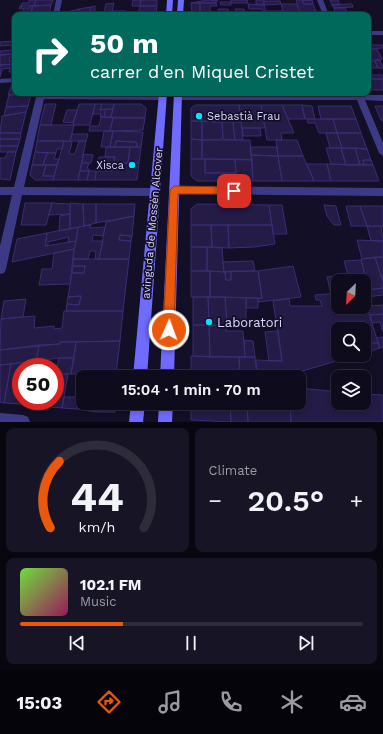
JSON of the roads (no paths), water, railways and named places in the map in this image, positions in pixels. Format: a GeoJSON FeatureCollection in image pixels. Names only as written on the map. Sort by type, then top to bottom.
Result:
{"type":"FeatureCollection","features":[{"type":"Feature","properties":{"kind":"main road"},"geometry":{"type":"LineString","coordinates":[[169,12],[170,0]]}},
{"type":"Feature","properties":{"kind":"main road"},"geometry":{"type":"LineString","coordinates":[[180,12],[181,0]]}},
{"type":"Feature","properties":{"kind":"main road","name":"avinguda de Mossèn Alcover"},"geometry":{"type":"LineString","coordinates":[[141,370],[162,96]]}},
{"type":"Feature","properties":{"kind":"main road","name":"avinguda de Mossèn Alcover"},"geometry":{"type":"LineString","coordinates":[[167,370],[178,96]]}},
{"type":"Feature","properties":{"kind":"main road"},"geometry":{"type":"LineString","coordinates":[[136,422],[137,410]]}},
{"type":"Feature","properties":{"kind":"main road"},"geometry":{"type":"LineString","coordinates":[[165,422],[166,410]]}},
{"type":"Feature","properties":{"kind":"street"},"geometry":{"type":"LineString","coordinates":[[57,12],[59,0]]}},
{"type":"Feature","properties":{"kind":"street"},"geometry":{"type":"LineString","coordinates":[[320,0],[325,12]]}},
{"type":"Feature","properties":{"kind":"street"},"geometry":{"type":"LineString","coordinates":[[371,33],[383,33]]}},
{"type":"Feature","properties":{"kind":"street"},"geometry":{"type":"LineString","coordinates":[[0,81],[12,80]]}},
{"type":"Feature","properties":{"kind":"street"},"geometry":{"type":"LineString","coordinates":[[0,269],[40,96]]}},
{"type":"Feature","properties":{"kind":"street"},"geometry":{"type":"LineString","coordinates":[[359,96],[383,153]]}},
{"type":"Feature","properties":{"kind":"street"},"geometry":{"type":"LineString","coordinates":[[367,96],[383,98]]}},
{"type":"Feature","properties":{"kind":"street"},"geometry":{"type":"LineString","coordinates":[[174,190],[383,192]]}},
{"type":"Feature","properties":{"kind":"street"},"geometry":{"type":"LineString","coordinates":[[0,191],[154,192]]}},
{"type":"Feature","properties":{"kind":"street"},"geometry":{"type":"LineString","coordinates":[[0,420],[23,422]]}},
{"type":"Feature","properties":{"kind":"place","name":"Sebastià Frau"},"geometry":{"type":"Point","coordinates":[199,116]}},
{"type":"Feature","properties":{"kind":"place","name":"Xisca"},"geometry":{"type":"Point","coordinates":[132,165]}},
{"type":"Feature","properties":{"kind":"place","name":"Laboratori"},"geometry":{"type":"Point","coordinates":[209,322]}}]}
